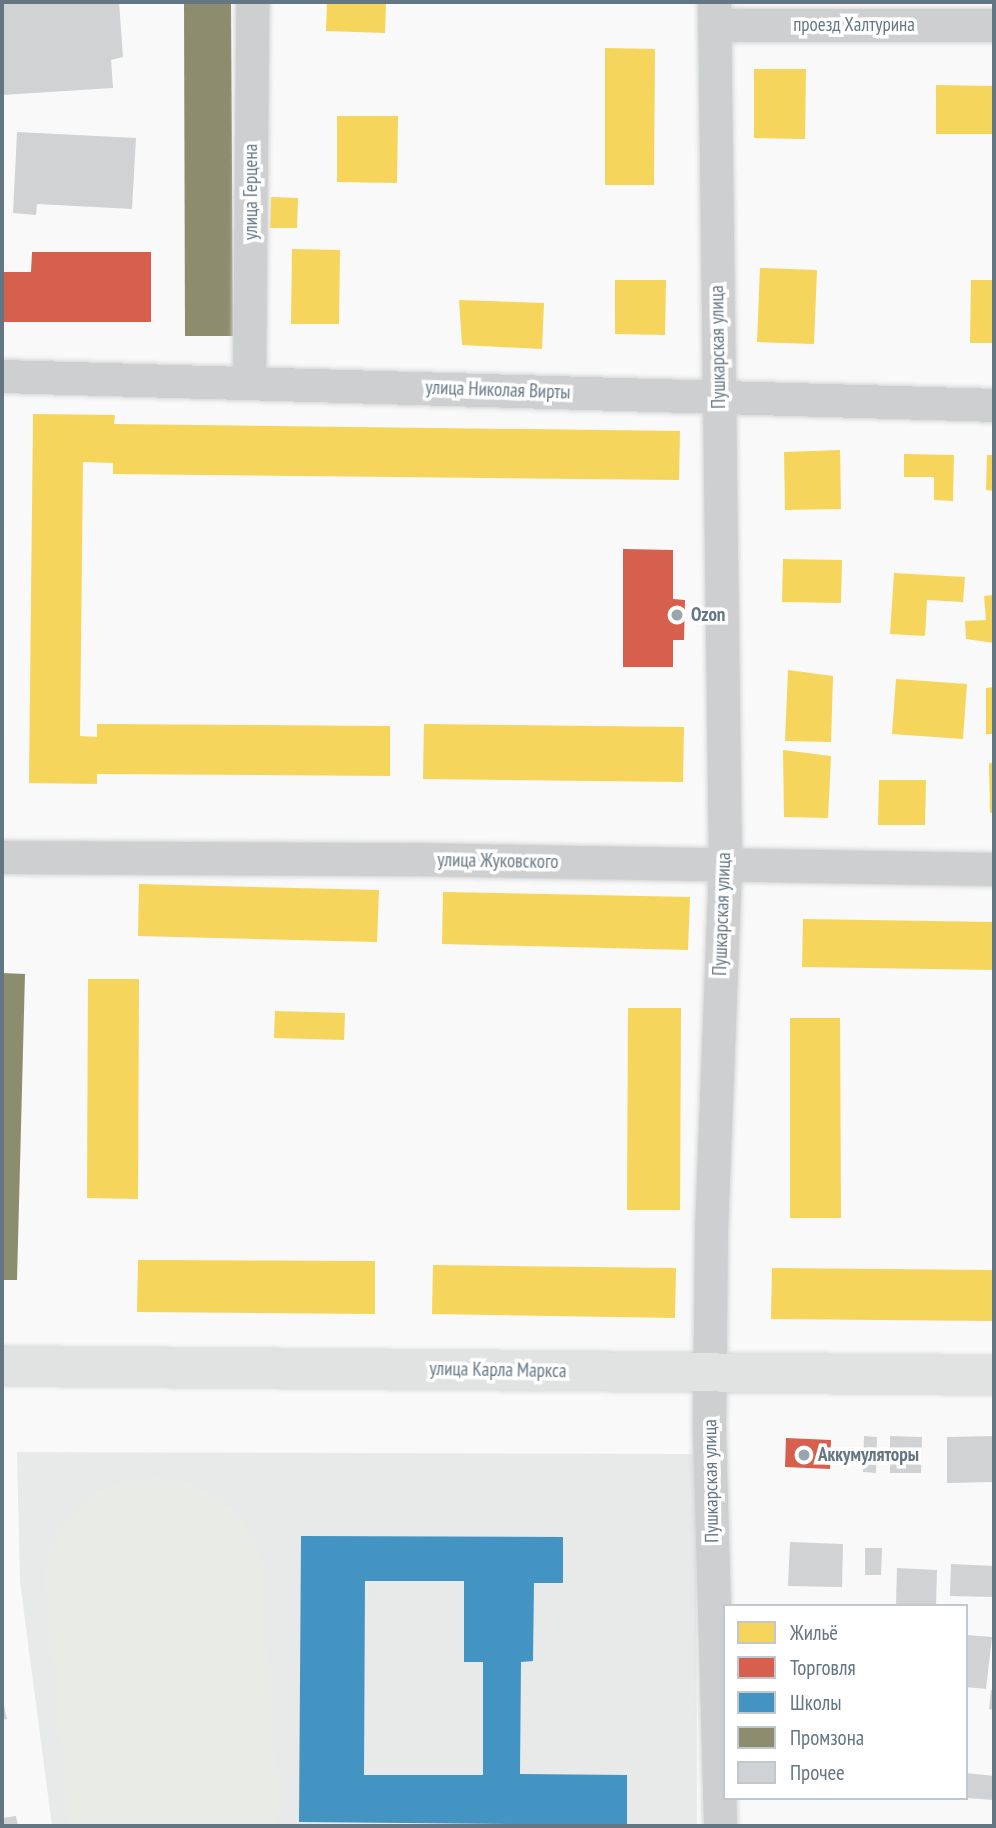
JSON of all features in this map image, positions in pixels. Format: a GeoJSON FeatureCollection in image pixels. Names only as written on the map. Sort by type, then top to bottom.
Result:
{"type":"FeatureCollection","features":[{"type":"Feature","properties":{"kind":"main road","name":"улица Карла Маркса"},"geometry":{"type":"LineString","coordinates":[[2,1366],[994,1375]]}},
{"type":"Feature","properties":{"kind":"street","name":"улица Герцена"},"geometry":{"type":"LineString","coordinates":[[249,383],[252,2]]}},
{"type":"Feature","properties":{"kind":"street","name":"проезд Халтурина"},"geometry":{"type":"LineString","coordinates":[[714,13],[994,25]]}},
{"type":"Feature","properties":{"kind":"street","name":"Пушкарская улица"},"geometry":{"type":"LineString","coordinates":[[714,13],[725,866],[711,1230],[709,1430],[720,1826]]}},
{"type":"Feature","properties":{"kind":"street","name":"улица Николая Вирты"},"geometry":{"type":"LineString","coordinates":[[2,376],[994,405]]}},
{"type":"Feature","properties":{"kind":"street","name":"улица Жуковского"},"geometry":{"type":"LineString","coordinates":[[2,858],[413,859],[725,866],[944,866],[994,869]]}},
{"type":"Feature","properties":{"kind":"shaded area"},"geometry":{"type":"Polygon","coordinates":[[[17,1452],[696,1454],[697,1826],[52,1826],[20,1582],[17,1452]]]}},
{"type":"Feature","properties":{"kind":"shaded area"},"geometry":{"type":"Polygon","coordinates":[[[157,1477],[192,1484],[218,1499],[234,1512],[250,1534],[259,1556],[277,1798],[274,1826],[70,1826],[45,1575],[57,1533],[74,1511],[94,1495],[125,1481],[157,1477]]]}},
{"type":"Feature","properties":{"kind":"building: Жильё"},"geometry":{"type":"Polygon","coordinates":[[[327,2],[386,2],[385,33],[326,31],[327,2]]]}},
{"type":"Feature","properties":{"kind":"building: Жильё"},"geometry":{"type":"Polygon","coordinates":[[[605,48],[655,49],[654,185],[605,185],[605,48]]]}},
{"type":"Feature","properties":{"kind":"building: Жильё"},"geometry":{"type":"Polygon","coordinates":[[[754,69],[806,69],[805,139],[754,138],[754,69]]]}},
{"type":"Feature","properties":{"kind":"building: Жильё"},"geometry":{"type":"Polygon","coordinates":[[[936,85],[994,86],[994,134],[936,134],[936,85]]]}},
{"type":"Feature","properties":{"kind":"building: Жильё"},"geometry":{"type":"Polygon","coordinates":[[[337,116],[398,116],[397,183],[337,182],[337,116]]]}},
{"type":"Feature","properties":{"kind":"building: Жильё"},"geometry":{"type":"Polygon","coordinates":[[[271,197],[298,198],[297,228],[270,228],[271,197]]]}},
{"type":"Feature","properties":{"kind":"building: Жильё"},"geometry":{"type":"Polygon","coordinates":[[[292,249],[340,250],[339,324],[291,324],[292,249]]]}},
{"type":"Feature","properties":{"kind":"building: Жильё"},"geometry":{"type":"Polygon","coordinates":[[[760,268],[817,270],[814,344],[757,342],[760,268]]]}},
{"type":"Feature","properties":{"kind":"building: Жильё"},"geometry":{"type":"Polygon","coordinates":[[[615,280],[666,280],[665,335],[615,334],[615,280]]]}},
{"type":"Feature","properties":{"kind":"building: Жильё"},"geometry":{"type":"Polygon","coordinates":[[[971,280],[994,280],[994,343],[970,343],[971,280]]]}},
{"type":"Feature","properties":{"kind":"building: Жильё"},"geometry":{"type":"Polygon","coordinates":[[[459,300],[544,303],[542,349],[462,345],[459,300]]]}},
{"type":"Feature","properties":{"kind":"building: Жильё"},"geometry":{"type":"Polygon","coordinates":[[[33,414],[115,415],[114,424],[680,431],[679,480],[113,474],[113,463],[83,462],[80,736],[97,737],[97,724],[390,726],[390,776],[97,774],[97,784],[29,783],[33,414]]]}},
{"type":"Feature","properties":{"kind":"building: Жильё"},"geometry":{"type":"Polygon","coordinates":[[[840,450],[841,509],[785,510],[784,452],[840,450]]]}},
{"type":"Feature","properties":{"kind":"building: Жильё"},"geometry":{"type":"Polygon","coordinates":[[[904,454],[954,455],[953,501],[934,500],[934,477],[904,477],[904,454]]]}},
{"type":"Feature","properties":{"kind":"building: Жильё"},"geometry":{"type":"Polygon","coordinates":[[[987,455],[994,455],[994,491],[986,490],[987,455]]]}},
{"type":"Feature","properties":{"kind":"building: Жильё"},"geometry":{"type":"Polygon","coordinates":[[[783,559],[842,560],[841,603],[782,602],[783,559]]]}},
{"type":"Feature","properties":{"kind":"building: Жильё"},"geometry":{"type":"Polygon","coordinates":[[[894,573],[965,577],[963,602],[927,600],[925,636],[890,634],[894,573]]]}},
{"type":"Feature","properties":{"kind":"building: Жильё"},"geometry":{"type":"Polygon","coordinates":[[[994,595],[994,643],[966,639],[965,621],[986,620],[984,596],[994,595]]]}},
{"type":"Feature","properties":{"kind":"building: Жильё"},"geometry":{"type":"Polygon","coordinates":[[[788,670],[833,676],[831,742],[785,741],[788,670]]]}},
{"type":"Feature","properties":{"kind":"building: Жильё"},"geometry":{"type":"Polygon","coordinates":[[[896,679],[967,684],[963,739],[892,734],[896,679]]]}},
{"type":"Feature","properties":{"kind":"building: Жильё"},"geometry":{"type":"Polygon","coordinates":[[[994,687],[994,734],[986,734],[986,688],[994,687]]]}},
{"type":"Feature","properties":{"kind":"building: Жильё"},"geometry":{"type":"Polygon","coordinates":[[[424,724],[684,727],[683,782],[423,779],[424,724]]]}},
{"type":"Feature","properties":{"kind":"building: Жильё"},"geometry":{"type":"Polygon","coordinates":[[[783,750],[831,756],[828,818],[784,817],[783,750]]]}},
{"type":"Feature","properties":{"kind":"building: Жильё"},"geometry":{"type":"Polygon","coordinates":[[[989,763],[994,763],[994,813],[990,813],[989,763]]]}},
{"type":"Feature","properties":{"kind":"building: Жильё"},"geometry":{"type":"Polygon","coordinates":[[[879,780],[926,780],[925,825],[878,825],[879,780]]]}},
{"type":"Feature","properties":{"kind":"building: Жильё"},"geometry":{"type":"Polygon","coordinates":[[[139,884],[379,890],[377,942],[138,936],[139,884]]]}},
{"type":"Feature","properties":{"kind":"building: Жильё"},"geometry":{"type":"Polygon","coordinates":[[[443,892],[690,897],[688,950],[442,944],[443,892]]]}},
{"type":"Feature","properties":{"kind":"building: Жильё"},"geometry":{"type":"Polygon","coordinates":[[[803,919],[994,922],[994,970],[802,967],[803,919]]]}},
{"type":"Feature","properties":{"kind":"building: Жильё"},"geometry":{"type":"Polygon","coordinates":[[[88,979],[139,979],[138,1199],[87,1198],[88,979]]]}},
{"type":"Feature","properties":{"kind":"building: Жильё"},"geometry":{"type":"Polygon","coordinates":[[[628,1008],[681,1008],[680,1210],[627,1210],[628,1008]]]}},
{"type":"Feature","properties":{"kind":"building: Жильё"},"geometry":{"type":"Polygon","coordinates":[[[275,1011],[345,1013],[344,1040],[274,1038],[275,1011]]]}},
{"type":"Feature","properties":{"kind":"building: Жильё"},"geometry":{"type":"Polygon","coordinates":[[[790,1018],[840,1018],[841,1218],[790,1218],[790,1018]]]}},
{"type":"Feature","properties":{"kind":"building: Жильё"},"geometry":{"type":"Polygon","coordinates":[[[138,1260],[375,1261],[375,1314],[137,1312],[138,1260]]]}},
{"type":"Feature","properties":{"kind":"building: Жильё"},"geometry":{"type":"Polygon","coordinates":[[[433,1265],[676,1268],[675,1318],[432,1314],[433,1265]]]}},
{"type":"Feature","properties":{"kind":"building: Жильё"},"geometry":{"type":"Polygon","coordinates":[[[772,1268],[994,1270],[994,1321],[771,1319],[772,1268]]]}},
{"type":"Feature","properties":{"kind":"building: Торговля"},"geometry":{"type":"Polygon","coordinates":[[[32,252],[151,252],[151,322],[2,322],[2,272],[31,272],[32,252]]]}},
{"type":"Feature","properties":{"kind":"building: Торговля"},"geometry":{"type":"Polygon","coordinates":[[[623,549],[673,550],[673,599],[685,600],[684,640],[673,640],[673,667],[623,667],[623,549]]]}},
{"type":"Feature","properties":{"kind":"building: Торговля"},"geometry":{"type":"Polygon","coordinates":[[[786,1438],[831,1440],[830,1469],[785,1467],[786,1438]]]}},
{"type":"Feature","properties":{"kind":"building: Школы"},"geometry":{"type":"Polygon","coordinates":[[[301,1536],[563,1537],[563,1583],[534,1583],[533,1661],[521,1662],[520,1774],[627,1775],[627,1825],[299,1822],[301,1536]],[[365,1581],[364,1775],[483,1775],[483,1662],[464,1662],[464,1581],[365,1581]]]}},
{"type":"Feature","properties":{"kind":"building: Промзона"},"geometry":{"type":"Polygon","coordinates":[[[184,2],[231,2],[233,336],[185,336],[184,2]]]}},
{"type":"Feature","properties":{"kind":"building: Промзона"},"geometry":{"type":"Polygon","coordinates":[[[2,973],[25,974],[17,1280],[2,1280],[2,973]]]}},
{"type":"Feature","properties":{"kind":"building: Прочее"},"geometry":{"type":"Polygon","coordinates":[[[2,2],[119,2],[123,57],[111,60],[113,88],[2,95],[2,2]]]}},
{"type":"Feature","properties":{"kind":"building: Прочее"},"geometry":{"type":"Polygon","coordinates":[[[17,132],[136,138],[132,209],[37,204],[36,215],[13,213],[17,132]]]}},
{"type":"Feature","properties":{"kind":"building: Прочее"},"geometry":{"type":"Polygon","coordinates":[[[864,1436],[877,1437],[876,1473],[863,1472],[864,1436]]]}},
{"type":"Feature","properties":{"kind":"building: Прочее"},"geometry":{"type":"Polygon","coordinates":[[[890,1436],[922,1437],[921,1473],[890,1473],[890,1436]]]}},
{"type":"Feature","properties":{"kind":"building: Прочее"},"geometry":{"type":"Polygon","coordinates":[[[994,1436],[994,1482],[947,1483],[947,1437],[994,1436]]]}},
{"type":"Feature","properties":{"kind":"building: Прочее"},"geometry":{"type":"Polygon","coordinates":[[[790,1542],[843,1544],[842,1587],[788,1586],[790,1542]]]}},
{"type":"Feature","properties":{"kind":"building: Прочее"},"geometry":{"type":"Polygon","coordinates":[[[865,1548],[882,1548],[881,1575],[865,1575],[865,1548]]]}},
{"type":"Feature","properties":{"kind":"building: Прочее"},"geometry":{"type":"Polygon","coordinates":[[[951,1564],[994,1566],[994,1597],[950,1596],[951,1564]]]}},
{"type":"Feature","properties":{"kind":"building: Прочее"},"geometry":{"type":"Polygon","coordinates":[[[897,1568],[937,1570],[936,1604],[896,1604],[897,1568]]]}},
{"type":"Feature","properties":{"kind":"building: Прочее"},"geometry":{"type":"Polygon","coordinates":[[[968,1635],[992,1637],[986,1689],[968,1687],[968,1635]]]}},
{"type":"Feature","properties":{"kind":"building: Прочее"},"geometry":{"type":"Polygon","coordinates":[[[991,1690],[994,1690],[994,1710],[989,1709],[991,1690]]]}},
{"type":"Feature","properties":{"kind":"building: Прочее"},"geometry":{"type":"Polygon","coordinates":[[[2,1695],[7,1719],[2,1720],[2,1695]]]}},
{"type":"Feature","properties":{"kind":"building: Прочее"},"geometry":{"type":"Polygon","coordinates":[[[968,1773],[994,1776],[994,1800],[968,1798],[968,1773]]]}},
{"type":"Feature","properties":{"kind":"building: Прочее"},"geometry":{"type":"Polygon","coordinates":[[[16,1816],[18,1826],[2,1826],[2,1818],[16,1816]]]}},
{"type":"Feature","properties":{"kind":"place","name":"Ozon"},"geometry":{"type":"Point","coordinates":[677,615]}},
{"type":"Feature","properties":{"kind":"place","name":"Аккумуляторы"},"geometry":{"type":"Point","coordinates":[804,1455]}}]}
